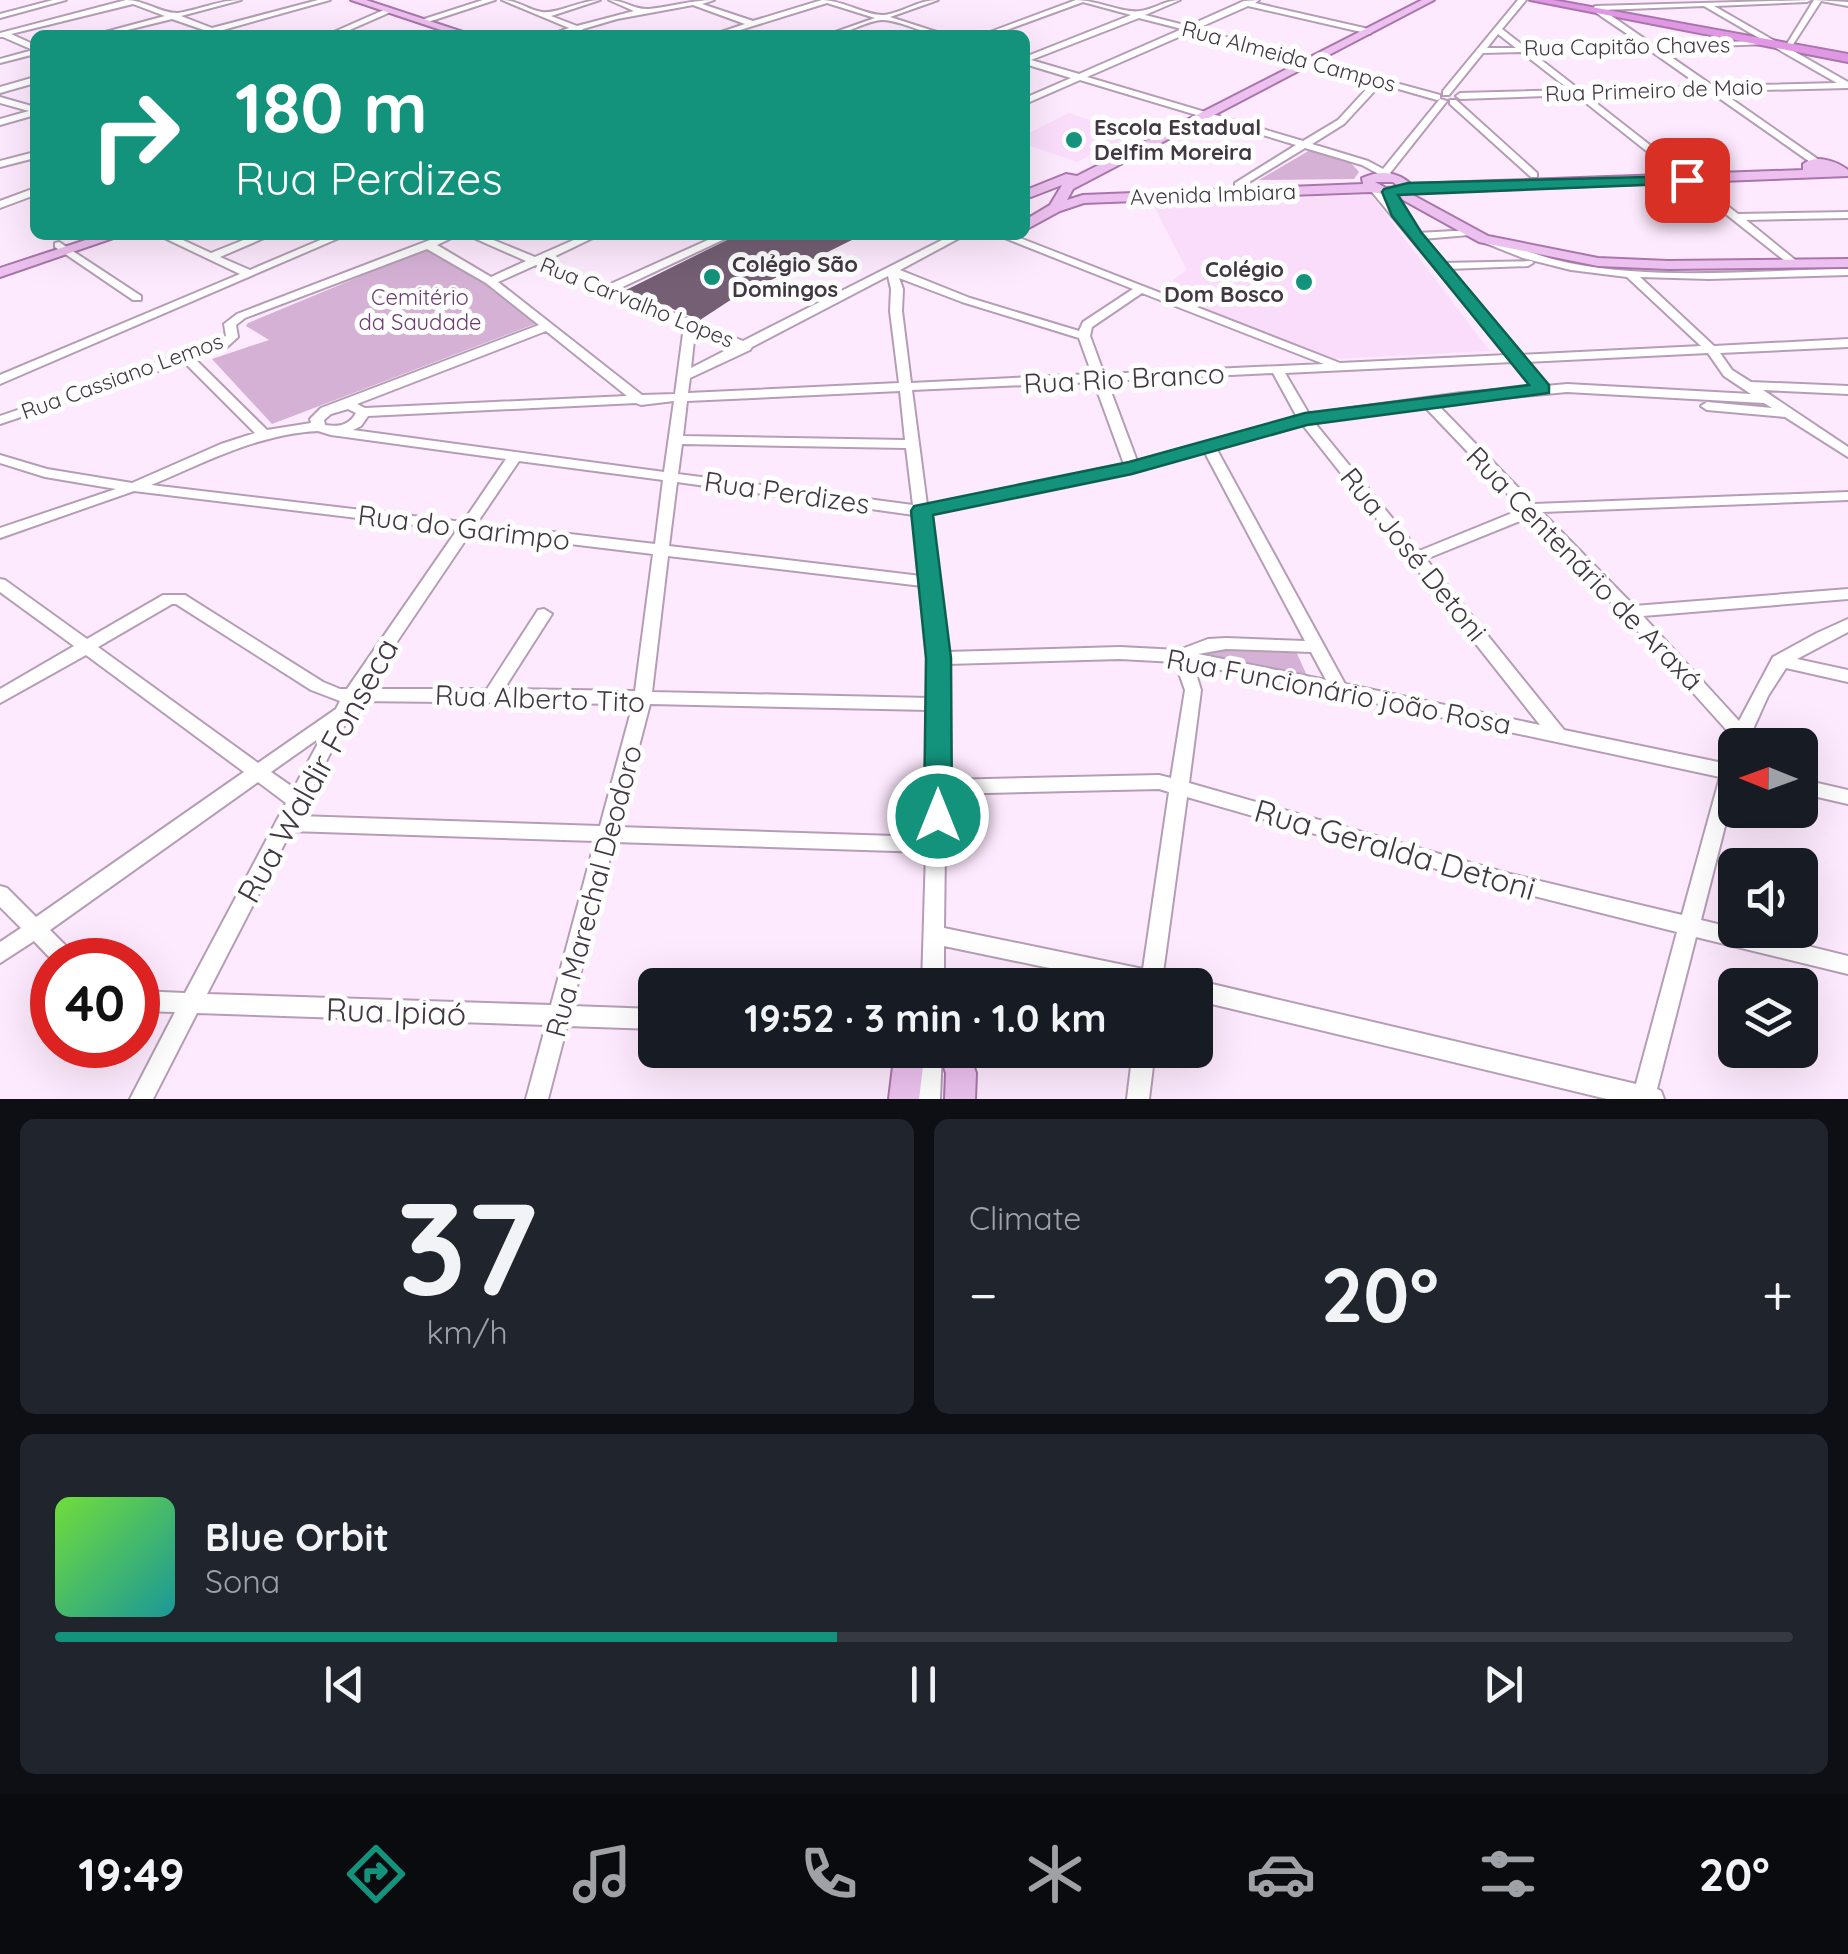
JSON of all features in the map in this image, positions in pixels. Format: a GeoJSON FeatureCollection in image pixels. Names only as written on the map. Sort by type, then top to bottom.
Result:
{"type":"FeatureCollection","features":[{"type":"Feature","properties":{"kind":"highway"},"geometry":{"type":"LineString","coordinates":[[1535,0],[1848,57]]}},
{"type":"Feature","properties":{"kind":"highway"},"geometry":{"type":"LineString","coordinates":[[1552,0],[1596,10]]}},
{"type":"Feature","properties":{"kind":"main road"},"geometry":{"type":"LineString","coordinates":[[356,0],[451,30]]}},
{"type":"Feature","properties":{"kind":"main road"},"geometry":{"type":"LineString","coordinates":[[1366,31],[1418,0]]}},
{"type":"Feature","properties":{"kind":"main road"},"geometry":{"type":"LineString","coordinates":[[1031,190],[1200,114],[1429,0]]}},
{"type":"Feature","properties":{"kind":"main road"},"geometry":{"type":"LineString","coordinates":[[1056,208],[1064,191],[1200,114]]}},
{"type":"Feature","properties":{"kind":"main road","name":"Avenida Imbiara"},"geometry":{"type":"LineString","coordinates":[[1031,190],[1139,193],[1682,176],[1814,167],[1843,172]]}},
{"type":"Feature","properties":{"kind":"main road","name":"Avenida Imbiara"},"geometry":{"type":"LineString","coordinates":[[1030,223],[1083,199],[1238,185],[1387,185],[1534,175],[1682,176]]}},
{"type":"Feature","properties":{"kind":"main road"},"geometry":{"type":"LineString","coordinates":[[1387,185],[1484,239],[1630,265],[1848,263]]}},
{"type":"Feature","properties":{"kind":"main road"},"geometry":{"type":"LineString","coordinates":[[1031,190],[1050,199],[1056,208]]}},
{"type":"Feature","properties":{"kind":"main road"},"geometry":{"type":"LineString","coordinates":[[1436,212],[1527,247]]}},
{"type":"Feature","properties":{"kind":"main road"},"geometry":{"type":"LineString","coordinates":[[63,248],[80,240]]}},
{"type":"Feature","properties":{"kind":"main road"},"geometry":{"type":"LineString","coordinates":[[0,270],[94,240]]}},
{"type":"Feature","properties":{"kind":"main road"},"geometry":{"type":"LineString","coordinates":[[904,1099],[923,1068]]}},
{"type":"Feature","properties":{"kind":"main road"},"geometry":{"type":"LineString","coordinates":[[953,1068],[961,1073],[960,1099]]}},
{"type":"Feature","properties":{"kind":"street"},"geometry":{"type":"LineString","coordinates":[[0,16],[62,0]]}},
{"type":"Feature","properties":{"kind":"street"},"geometry":{"type":"LineString","coordinates":[[1,34],[134,0],[208,30]]}},
{"type":"Feature","properties":{"kind":"street"},"geometry":{"type":"LineString","coordinates":[[117,30],[236,0]]}},
{"type":"Feature","properties":{"kind":"street"},"geometry":{"type":"LineString","coordinates":[[215,30],[326,0]]}},
{"type":"Feature","properties":{"kind":"street"},"geometry":{"type":"LineString","coordinates":[[422,21],[491,0]]}},
{"type":"Feature","properties":{"kind":"street"},"geometry":{"type":"LineString","coordinates":[[506,0],[579,30]]}},
{"type":"Feature","properties":{"kind":"street"},"geometry":{"type":"LineString","coordinates":[[546,16],[596,0]]}},
{"type":"Feature","properties":{"kind":"street"},"geometry":{"type":"LineString","coordinates":[[613,0],[642,12]]}},
{"type":"Feature","properties":{"kind":"street"},"geometry":{"type":"LineString","coordinates":[[570,30],[710,0]]}},
{"type":"Feature","properties":{"kind":"street"},"geometry":{"type":"LineString","coordinates":[[804,0],[826,1],[926,30]]}},
{"type":"Feature","properties":{"kind":"street"},"geometry":{"type":"LineString","coordinates":[[846,30],[934,0]]}},
{"type":"Feature","properties":{"kind":"street"},"geometry":{"type":"LineString","coordinates":[[1000,30],[1082,0]]}},
{"type":"Feature","properties":{"kind":"street","name":"Rua Almeida Campos"},"geometry":{"type":"LineString","coordinates":[[1082,0],[1448,98]]}},
{"type":"Feature","properties":{"kind":"street"},"geometry":{"type":"LineString","coordinates":[[1030,58],[1176,0]]}},
{"type":"Feature","properties":{"kind":"street"},"geometry":{"type":"LineString","coordinates":[[1234,0],[1366,31]]}},
{"type":"Feature","properties":{"kind":"street"},"geometry":{"type":"LineString","coordinates":[[1387,185],[1478,51],[1522,0]]}},
{"type":"Feature","properties":{"kind":"street"},"geometry":{"type":"LineString","coordinates":[[1596,10],[1639,2],[1807,0]]}},
{"type":"Feature","properties":{"kind":"street"},"geometry":{"type":"LineString","coordinates":[[1775,43],[1821,0],[1848,4]]}},
{"type":"Feature","properties":{"kind":"street"},"geometry":{"type":"LineString","coordinates":[[733,30],[826,1]]}},
{"type":"Feature","properties":{"kind":"street"},"geometry":{"type":"LineString","coordinates":[[1702,1],[1847,85]]}},
{"type":"Feature","properties":{"kind":"street"},"geometry":{"type":"LineString","coordinates":[[1030,99],[1252,2]]}},
{"type":"Feature","properties":{"kind":"street"},"geometry":{"type":"LineString","coordinates":[[694,3],[754,24]]}},
{"type":"Feature","properties":{"kind":"street"},"geometry":{"type":"LineString","coordinates":[[343,30],[390,10]]}},
{"type":"Feature","properties":{"kind":"street"},"geometry":{"type":"LineString","coordinates":[[1596,10],[1712,89],[1814,167]]}},
{"type":"Feature","properties":{"kind":"street"},"geometry":{"type":"LineString","coordinates":[[1497,29],[1794,263]]}},
{"type":"Feature","properties":{"kind":"street"},"geometry":{"type":"LineString","coordinates":[[1,34],[30,48]]}},
{"type":"Feature","properties":{"kind":"street","name":"Rua Capitão Chaves"},"geometry":{"type":"LineString","coordinates":[[1478,51],[1775,43]]}},
{"type":"Feature","properties":{"kind":"street"},"geometry":{"type":"LineString","coordinates":[[0,61],[30,52]]}},
{"type":"Feature","properties":{"kind":"street"},"geometry":{"type":"LineString","coordinates":[[1030,62],[1350,160],[1387,185],[1398,213],[1542,389]]}},
{"type":"Feature","properties":{"kind":"street"},"geometry":{"type":"LineString","coordinates":[[0,90],[30,81]]}},
{"type":"Feature","properties":{"kind":"street"},"geometry":{"type":"LineString","coordinates":[[1238,185],[1352,114],[1380,81]]}},
{"type":"Feature","properties":{"kind":"street","name":"Rua Primeiro de Maio"},"geometry":{"type":"LineString","coordinates":[[1448,98],[1847,85]]}},
{"type":"Feature","properties":{"kind":"street"},"geometry":{"type":"LineString","coordinates":[[1448,98],[1534,175]]}},
{"type":"Feature","properties":{"kind":"street"},"geometry":{"type":"LineString","coordinates":[[0,100],[30,109]]}},
{"type":"Feature","properties":{"kind":"street"},"geometry":{"type":"LineString","coordinates":[[0,122],[30,113]]}},
{"type":"Feature","properties":{"kind":"street"},"geometry":{"type":"LineString","coordinates":[[0,164],[30,156]]}},
{"type":"Feature","properties":{"kind":"street"},"geometry":{"type":"LineString","coordinates":[[1350,160],[1387,185]]}},
{"type":"Feature","properties":{"kind":"street"},"geometry":{"type":"LineString","coordinates":[[0,205],[30,193]]}},
{"type":"Feature","properties":{"kind":"street"},"geometry":{"type":"LineString","coordinates":[[1736,217],[1848,215]]}},
{"type":"Feature","properties":{"kind":"street"},"geometry":{"type":"LineString","coordinates":[[1416,236],[1469,232]]}},
{"type":"Feature","properties":{"kind":"street"},"geometry":{"type":"LineString","coordinates":[[1484,239],[1537,262]]}},
{"type":"Feature","properties":{"kind":"street"},"geometry":{"type":"LineString","coordinates":[[175,240],[250,274]]}},
{"type":"Feature","properties":{"kind":"street"},"geometry":{"type":"LineString","coordinates":[[212,256],[253,240]]}},
{"type":"Feature","properties":{"kind":"street"},"geometry":{"type":"LineString","coordinates":[[0,380],[329,240]]}},
{"type":"Feature","properties":{"kind":"street","name":"Rua Cassiano Lemos"},"geometry":{"type":"LineString","coordinates":[[0,420],[229,341],[230,324],[241,316],[441,240]]}},
{"type":"Feature","properties":{"kind":"street","name":"Rua Carvalho Lopes"},"geometry":{"type":"LineString","coordinates":[[484,240],[746,347]]}},
{"type":"Feature","properties":{"kind":"street"},"geometry":{"type":"LineString","coordinates":[[490,281],[582,240]]}},
{"type":"Feature","properties":{"kind":"street"},"geometry":{"type":"LineString","coordinates":[[608,289],[717,240]]}},
{"type":"Feature","properties":{"kind":"street"},"geometry":{"type":"LineString","coordinates":[[687,375],[951,240]]}},
{"type":"Feature","properties":{"kind":"street"},"geometry":{"type":"LineString","coordinates":[[1015,240],[1339,365]]}},
{"type":"Feature","properties":{"kind":"street"},"geometry":{"type":"LineString","coordinates":[[429,245],[490,281],[642,401]]}},
{"type":"Feature","properties":{"kind":"street"},"geometry":{"type":"LineString","coordinates":[[63,248],[137,298]]}},
{"type":"Feature","properties":{"kind":"street"},"geometry":{"type":"LineString","coordinates":[[1442,266],[1537,262],[1631,275],[1848,272]]}},
{"type":"Feature","properties":{"kind":"street"},"geometry":{"type":"LineString","coordinates":[[888,273],[1084,336]]}},
{"type":"Feature","properties":{"kind":"street"},"geometry":{"type":"LineString","coordinates":[[888,273],[922,511],[938,658],[934,968]]}},
{"type":"Feature","properties":{"kind":"street"},"geometry":{"type":"LineString","coordinates":[[1631,275],[1712,350],[1728,373],[1746,386],[1771,393],[1790,413],[1845,453]]}},
{"type":"Feature","properties":{"kind":"street"},"geometry":{"type":"LineString","coordinates":[[858,289],[934,288]]}},
{"type":"Feature","properties":{"kind":"street"},"geometry":{"type":"LineString","coordinates":[[1132,467],[1084,336],[1086,325],[1141,289]]}},
{"type":"Feature","properties":{"kind":"street","name":"Rua Marechal Deodoro"},"geometry":{"type":"LineString","coordinates":[[537,1099],[610,835],[642,701],[687,375],[690,325]]}},
{"type":"Feature","properties":{"kind":"street"},"geometry":{"type":"LineString","coordinates":[[0,533],[133,487],[294,420],[341,406],[548,326]]}},
{"type":"Feature","properties":{"kind":"street","name":"Rua Rio Branco"},"geometry":{"type":"LineString","coordinates":[[325,429],[400,411],[1848,343]]}},
{"type":"Feature","properties":{"kind":"street"},"geometry":{"type":"LineString","coordinates":[[186,358],[263,434]]}},
{"type":"Feature","properties":{"kind":"street","name":"Rua José Detoni"},"geometry":{"type":"LineString","coordinates":[[1277,369],[1305,419],[1558,734]]}},
{"type":"Feature","properties":{"kind":"street","name":"Rua Perdizes"},"geometry":{"type":"LineString","coordinates":[[325,429],[922,511],[1132,467],[1305,419],[1542,389],[1609,391]]}},
{"type":"Feature","properties":{"kind":"street"},"geometry":{"type":"LineString","coordinates":[[1609,391],[1848,390]]}},
{"type":"Feature","properties":{"kind":"street"},"geometry":{"type":"LineString","coordinates":[[1609,391],[1790,413]]}},
{"type":"Feature","properties":{"kind":"street","name":"Rua Centenário de Araxá"},"geometry":{"type":"LineString","coordinates":[[1428,402],[1630,612],[1718,731]]}},
{"type":"Feature","properties":{"kind":"street"},"geometry":{"type":"LineString","coordinates":[[341,406],[356,406],[360,419]]}},
{"type":"Feature","properties":{"kind":"street"},"geometry":{"type":"LineString","coordinates":[[325,429],[317,419],[326,411]]}},
{"type":"Feature","properties":{"kind":"street","name":"Rua Perdizes"},"geometry":{"type":"LineString","coordinates":[[360,419],[374,436]]}},
{"type":"Feature","properties":{"kind":"street"},"geometry":{"type":"LineString","coordinates":[[263,434],[294,426],[325,429]]}},
{"type":"Feature","properties":{"kind":"street"},"geometry":{"type":"LineString","coordinates":[[677,440],[912,444]]}},
{"type":"Feature","properties":{"kind":"street"},"geometry":{"type":"LineString","coordinates":[[1208,446],[1340,691]]}},
{"type":"Feature","properties":{"kind":"street","name":"Rua Waldir Fonseca"},"geometry":{"type":"LineString","coordinates":[[141,1099],[347,704],[516,456]]}},
{"type":"Feature","properties":{"kind":"street","name":"Rua do Garimpo"},"geometry":{"type":"LineString","coordinates":[[0,459],[45,473],[133,487],[930,582]]}},
{"type":"Feature","properties":{"kind":"street"},"geometry":{"type":"LineString","coordinates":[[1418,557],[1529,510],[1848,496]]}},
{"type":"Feature","properties":{"kind":"street"},"geometry":{"type":"LineString","coordinates":[[0,584],[255,774],[296,800]]}},
{"type":"Feature","properties":{"kind":"street"},"geometry":{"type":"LineString","coordinates":[[1815,594],[1848,606]]}},
{"type":"Feature","properties":{"kind":"street"},"geometry":{"type":"LineString","coordinates":[[1630,612],[1848,594]]}},
{"type":"Feature","properties":{"kind":"street","name":"Rua Alberto Tito"},"geometry":{"type":"LineString","coordinates":[[85,646],[170,598],[179,599],[347,704],[492,694],[642,701],[938,704]]}},
{"type":"Feature","properties":{"kind":"street"},"geometry":{"type":"LineString","coordinates":[[492,694],[544,614]]}},
{"type":"Feature","properties":{"kind":"street"},"geometry":{"type":"LineString","coordinates":[[1748,728],[1779,661],[1803,645],[1848,626]]}},
{"type":"Feature","properties":{"kind":"street"},"geometry":{"type":"LineString","coordinates":[[1154,968],[1193,690],[1182,656],[1193,647],[1211,644],[1316,647]]}},
{"type":"Feature","properties":{"kind":"street"},"geometry":{"type":"LineString","coordinates":[[0,697],[85,646]]}},
{"type":"Feature","properties":{"kind":"street","name":"Rua Funcionário joão Rosa"},"geometry":{"type":"LineString","coordinates":[[938,658],[1120,653],[1182,656],[1558,734],[1718,753]]}},
{"type":"Feature","properties":{"kind":"street"},"geometry":{"type":"LineString","coordinates":[[1779,661],[1848,676]]}},
{"type":"Feature","properties":{"kind":"street"},"geometry":{"type":"LineString","coordinates":[[0,954],[255,774],[347,704]]}},
{"type":"Feature","properties":{"kind":"street","name":"Rua Geralda Detoni"},"geometry":{"type":"LineString","coordinates":[[938,788],[1158,782],[1688,928],[1848,965]]}},
{"type":"Feature","properties":{"kind":"street"},"geometry":{"type":"LineString","coordinates":[[1818,790],[1848,796]]}},
{"type":"Feature","properties":{"kind":"street"},"geometry":{"type":"LineString","coordinates":[[1213,994],[1646,1098],[1718,820]]}},
{"type":"Feature","properties":{"kind":"street"},"geometry":{"type":"LineString","coordinates":[[284,823],[938,844]]}},
{"type":"Feature","properties":{"kind":"street"},"geometry":{"type":"LineString","coordinates":[[0,894],[45,938]]}},
{"type":"Feature","properties":{"kind":"street"},"geometry":{"type":"LineString","coordinates":[[935,935],[1087,968]]}},
{"type":"Feature","properties":{"kind":"street","name":"Rua Ipiaó"},"geometry":{"type":"LineString","coordinates":[[160,1003],[638,1018]]}},
{"type":"Feature","properties":{"kind":"street"},"geometry":{"type":"LineString","coordinates":[[929,1099],[930,1068]]}},
{"type":"Feature","properties":{"kind":"street"},"geometry":{"type":"LineString","coordinates":[[1138,1099],[1142,1068]]}},
{"type":"Feature","properties":{"kind":"shaded area","name":"Escola Estadual Delfim Moreira"},"geometry":{"type":"Polygon","coordinates":[[[1069,113],[1133,135],[1077,162],[1030,146],[1030,132],[1069,113]]]}},
{"type":"Feature","properties":{"kind":"shaded area","name":"Colégio Dom Bosco"},"geometry":{"type":"Polygon","coordinates":[[[1371,195],[1490,351],[1333,359],[1155,293],[1187,270],[1151,201],[1371,195]]]}},
{"type":"Feature","properties":{"kind":"green space"},"geometry":{"type":"Polygon","coordinates":[[[1310,150],[1351,163],[1359,172],[1354,179],[1259,180],[1310,150]]]}},
{"type":"Feature","properties":{"kind":"green space","name":"Cemitério da Saudade"},"geometry":{"type":"Polygon","coordinates":[[[426,249],[484,282],[535,324],[272,424],[212,359],[269,340],[246,326],[248,323],[426,249]]]}},
{"type":"Feature","properties":{"kind":"green space"},"geometry":{"type":"Polygon","coordinates":[[[1205,648],[1295,649],[1308,678],[1192,653],[1205,648]]]}},
{"type":"Feature","properties":{"kind":"building","name":"Colégio São Domingos"},"geometry":{"type":"Polygon","coordinates":[[[727,240],[852,240],[729,301],[700,320],[626,290],[727,240]]]}},
{"type":"Feature","properties":{"kind":"place","name":"Escola Estadual Delfim Moreira"},"geometry":{"type":"Point","coordinates":[1074,140]}},
{"type":"Feature","properties":{"kind":"place","name":"Colégio São Domingos"},"geometry":{"type":"Point","coordinates":[712,277]}},
{"type":"Feature","properties":{"kind":"place","name":"Colégio Dom Bosco"},"geometry":{"type":"Point","coordinates":[1304,282]}},
{"type":"Feature","properties":{"kind":"route"},"geometry":{"type":"LineString","coordinates":[[938,816],[938,658],[922,511],[1132,467],[1305,419],[1542,389],[1398,213],[1390,192],[1408,188],[1687,180]]}}]}
